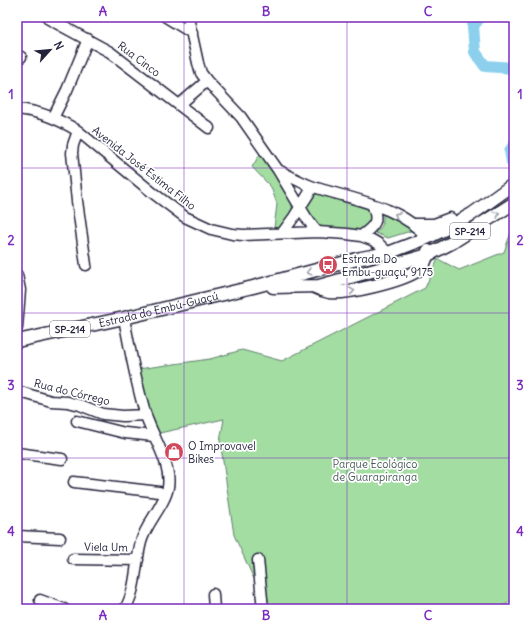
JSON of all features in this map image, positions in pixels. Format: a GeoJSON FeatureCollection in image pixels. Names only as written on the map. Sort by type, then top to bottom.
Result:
{"type":"FeatureCollection","features":[{"type":"Feature","properties":{"kind":"main road","name":"Estrada do Embú-Guaçú"},"geometry":{"type":"LineString","coordinates":[[17,341],[124,318],[254,287],[361,258],[388,253],[428,238],[472,214],[514,184]]}},
{"type":"Feature","properties":{"kind":"main road"},"geometry":{"type":"LineString","coordinates":[[415,226],[434,226],[498,195]]}},
{"type":"Feature","properties":{"kind":"main road","name":"Estrada do Embú-Guaçú"},"geometry":{"type":"LineString","coordinates":[[254,287],[314,287],[428,255],[453,242],[513,204]]}},
{"type":"Feature","properties":{"kind":"main road"},"geometry":{"type":"LineString","coordinates":[[314,287],[331,292],[351,291],[385,283],[418,270],[428,255],[428,238]]}},
{"type":"Feature","properties":{"kind":"main road"},"geometry":{"type":"LineString","coordinates":[[388,253],[395,265]]}},
{"type":"Feature","properties":{"kind":"street"},"geometry":{"type":"LineString","coordinates":[[166,17],[192,33]]}},
{"type":"Feature","properties":{"kind":"street"},"geometry":{"type":"LineString","coordinates":[[188,17],[201,73],[241,117],[278,170],[310,224],[318,232]]}},
{"type":"Feature","properties":{"kind":"street","name":"Rua Cinco"},"geometry":{"type":"LineString","coordinates":[[49,19],[110,52],[209,128]]}},
{"type":"Feature","properties":{"kind":"street"},"geometry":{"type":"LineString","coordinates":[[53,118],[67,90],[88,39]]}},
{"type":"Feature","properties":{"kind":"street"},"geometry":{"type":"LineString","coordinates":[[179,105],[207,81]]}},
{"type":"Feature","properties":{"kind":"street","name":"Avenida José Estima Filho"},"geometry":{"type":"LineString","coordinates":[[17,109],[38,112],[78,131],[168,205],[185,217],[211,229],[243,235],[283,232],[318,232],[361,236],[376,242],[388,253]]}},
{"type":"Feature","properties":{"kind":"street"},"geometry":{"type":"LineString","coordinates":[[78,131],[72,153],[86,265]]}},
{"type":"Feature","properties":{"kind":"street"},"geometry":{"type":"LineString","coordinates":[[278,170],[313,187],[372,204],[415,226],[428,238]]}},
{"type":"Feature","properties":{"kind":"street"},"geometry":{"type":"LineString","coordinates":[[283,232],[313,187]]}},
{"type":"Feature","properties":{"kind":"street"},"geometry":{"type":"LineString","coordinates":[[361,236],[376,222],[372,204]]}},
{"type":"Feature","properties":{"kind":"street"},"geometry":{"type":"LineString","coordinates":[[17,275],[17,328]]}},
{"type":"Feature","properties":{"kind":"street"},"geometry":{"type":"LineString","coordinates":[[124,318],[146,415],[162,455],[168,477],[163,491],[161,504],[146,528],[141,541],[134,586],[130,601],[125,609]]}},
{"type":"Feature","properties":{"kind":"street","name":"Rua do Córrego"},"geometry":{"type":"LineString","coordinates":[[17,391],[51,401],[68,402],[80,405],[103,414],[123,416],[146,415]]}},
{"type":"Feature","properties":{"kind":"street"},"geometry":{"type":"LineString","coordinates":[[77,421],[125,433],[154,436]]}},
{"type":"Feature","properties":{"kind":"street"},"geometry":{"type":"LineString","coordinates":[[17,454],[62,459]]}},
{"type":"Feature","properties":{"kind":"street"},"geometry":{"type":"LineString","coordinates":[[74,482],[163,491]]}},
{"type":"Feature","properties":{"kind":"street"},"geometry":{"type":"LineString","coordinates":[[17,536],[60,538]]}},
{"type":"Feature","properties":{"kind":"street","name":"Viela Um"},"geometry":{"type":"LineString","coordinates":[[73,558],[138,560]]}},
{"type":"Feature","properties":{"kind":"street"},"geometry":{"type":"LineString","coordinates":[[258,560],[263,609]]}},
{"type":"Feature","properties":{"kind":"street"},"geometry":{"type":"LineString","coordinates":[[214,594],[214,609]]}},
{"type":"Feature","properties":{"kind":"street"},"geometry":{"type":"LineString","coordinates":[[40,600],[64,609]]}},
{"type":"Feature","properties":{"kind":"green space"},"geometry":{"type":"Polygon","coordinates":[[[260,154],[286,188],[292,204],[289,220],[274,228],[277,204],[271,187],[252,167],[260,154]]]}},
{"type":"Feature","properties":{"kind":"green space"},"geometry":{"type":"Polygon","coordinates":[[[313,187],[369,204],[375,216],[359,235],[320,231],[301,208],[313,187]]]}},
{"type":"Feature","properties":{"kind":"green space"},"geometry":{"type":"Polygon","coordinates":[[[383,213],[414,230],[388,238],[375,233],[382,224],[383,213]]]}},
{"type":"Feature","properties":{"kind":"green space","name":"Parque Ecológico de Guarapiranga"},"geometry":{"type":"Polygon","coordinates":[[[514,224],[514,600],[497,609],[267,609],[259,583],[253,577],[234,535],[220,441],[224,419],[155,434],[138,369],[210,359],[242,350],[282,361],[425,288],[438,259],[459,270],[504,252],[514,224]]]}},
{"type":"Feature","properties":{"kind":"waterway"},"geometry":{"type":"LineString","coordinates":[[480,17],[473,26],[475,52],[485,66],[514,68]]}},
{"type":"Feature","properties":{"kind":"waterway"},"geometry":{"type":"LineString","coordinates":[[514,145],[510,151],[512,162],[514,163]]}},
{"type":"Feature","properties":{"kind":"place","name":"Estrada Do Embu-guaçu, 9175"},"geometry":{"type":"Point","coordinates":[328,265]}},
{"type":"Feature","properties":{"kind":"place","name":"O Improvavel Bikes"},"geometry":{"type":"Point","coordinates":[174,452]}}]}
